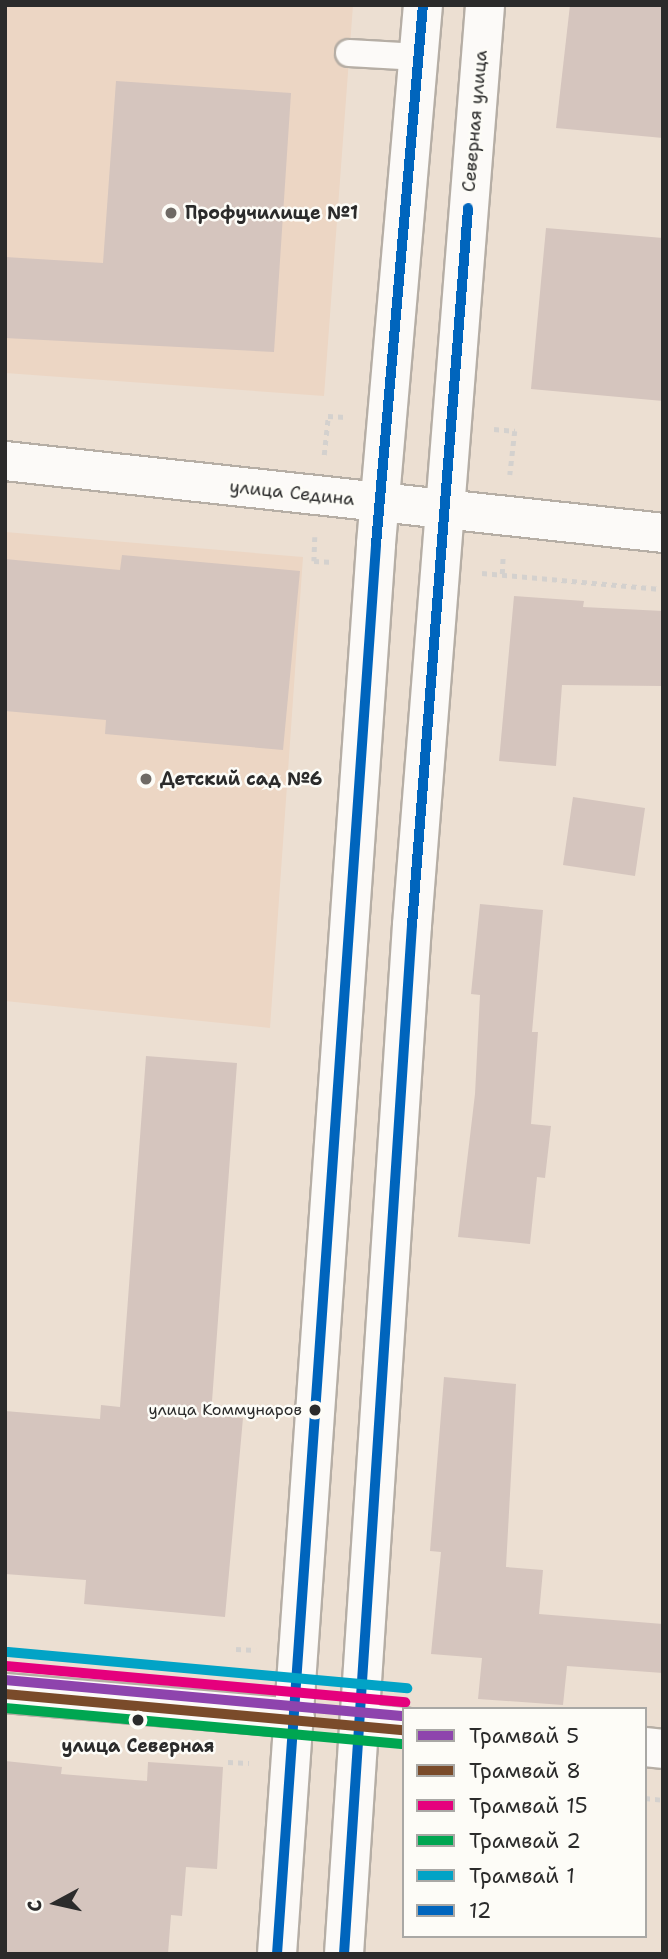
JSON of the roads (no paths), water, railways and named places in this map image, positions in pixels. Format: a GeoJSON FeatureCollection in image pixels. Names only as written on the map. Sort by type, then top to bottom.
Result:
{"type":"FeatureCollection","features":[{"type":"Feature","properties":{"kind":"main road"},"geometry":{"type":"LineString","coordinates":[[277,1954],[380,493],[423,5]]}},
{"type":"Feature","properties":{"kind":"main road","name":"Северная улица"},"geometry":{"type":"LineString","coordinates":[[344,1954],[444,500],[485,5]]}},
{"type":"Feature","properties":{"kind":"main road","name":"улица Седина"},"geometry":{"type":"LineString","coordinates":[[5,461],[444,500],[663,533]]}},
{"type":"Feature","properties":{"kind":"main road"},"geometry":{"type":"LineString","coordinates":[[5,1693],[295,1718]]}},
{"type":"Feature","properties":{"kind":"main road"},"geometry":{"type":"LineString","coordinates":[[361,1723],[402,1727]]}},
{"type":"Feature","properties":{"kind":"lane"},"geometry":{"type":"LineString","coordinates":[[349,53],[418,57]]}},
{"type":"Feature","properties":{"kind":"tram line","name":"1"},"geometry":{"type":"LineString","coordinates":[[8,1652],[407,1688]]}},
{"type":"Feature","properties":{"kind":"tram line","name":"15"},"geometry":{"type":"LineString","coordinates":[[6,1666],[405,1702]]}},
{"type":"Feature","properties":{"kind":"tram line","name":"5"},"geometry":{"type":"LineString","coordinates":[[5,1680],[402,1716]]}},
{"type":"Feature","properties":{"kind":"tram line","name":"8"},"geometry":{"type":"LineString","coordinates":[[5,1694],[402,1730]]}},
{"type":"Feature","properties":{"kind":"tram line","name":"2"},"geometry":{"type":"LineString","coordinates":[[5,1708],[401,1744]]}},
{"type":"Feature","properties":{"kind":"place","name":"Профучилище №1"},"geometry":{"type":"Point","coordinates":[171,213]}},
{"type":"Feature","properties":{"kind":"place","name":"Детский сад №6"},"geometry":{"type":"Point","coordinates":[146,779]}},
{"type":"Feature","properties":{"kind":"place","name":"улица Коммунаров"},"geometry":{"type":"Point","coordinates":[315,1410]}},
{"type":"Feature","properties":{"kind":"place","name":"улица Северная"},"geometry":{"type":"Point","coordinates":[138,1720]}}]}
